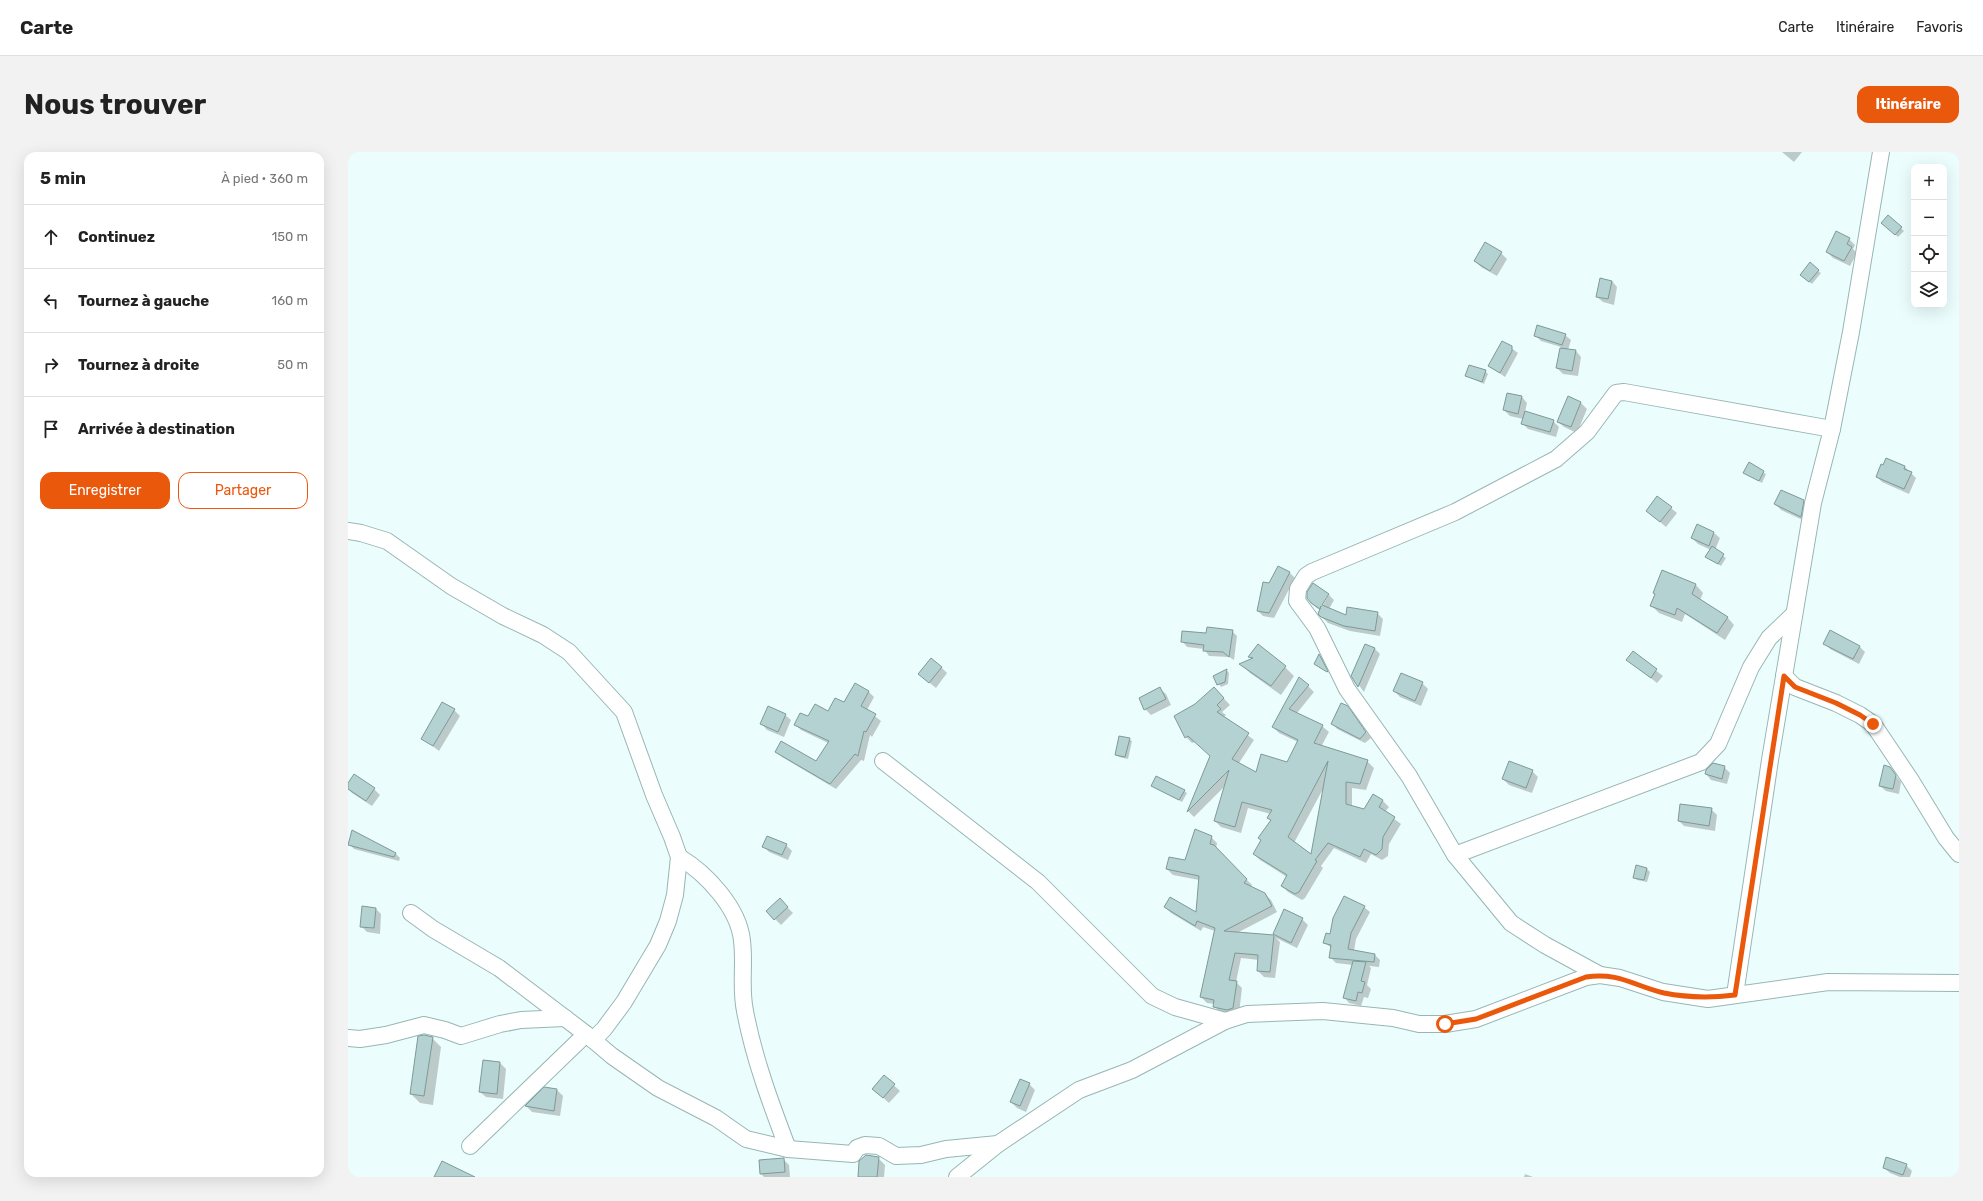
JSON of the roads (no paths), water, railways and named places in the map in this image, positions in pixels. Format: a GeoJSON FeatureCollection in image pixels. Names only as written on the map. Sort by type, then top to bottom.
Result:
{"type":"FeatureCollection","features":[{"type":"Feature","properties":{"kind":"street"},"geometry":{"type":"LineString","coordinates":[[1735,995],[1784,676],[1813,503],[1832,429],[1851,332],[1881,152]]}},
{"type":"Feature","properties":{"kind":"street"},"geometry":{"type":"LineString","coordinates":[[1600,975],[1545,945],[1511,923],[1455,855],[1408,776],[1347,689],[1317,628],[1297,601],[1298,589],[1306,576],[1312,572],[1455,512],[1556,459],[1587,432],[1616,393],[1624,392],[1832,429]]}},
{"type":"Feature","properties":{"kind":"street"},"geometry":{"type":"LineString","coordinates":[[348,532],[361,532],[387,541],[451,586],[504,616],[543,635],[569,652],[624,712],[654,796],[672,837],[678,857],[674,894],[668,921],[658,945],[624,1002],[604,1029],[590,1037],[470,1146]]}},
{"type":"Feature","properties":{"kind":"street"},"geometry":{"type":"LineString","coordinates":[[1455,855],[1700,762],[1718,744],[1751,667],[1769,638],[1794,614]]}},
{"type":"Feature","properties":{"kind":"street"},"geometry":{"type":"LineString","coordinates":[[1784,676],[1795,687],[1836,703],[1860,715],[1873,724],[1910,779],[1946,838],[1959,854]]}},
{"type":"Feature","properties":{"kind":"street"},"geometry":{"type":"LineString","coordinates":[[882,761],[1038,882],[1152,996],[1175,1007],[1225,1021]]}},
{"type":"Feature","properties":{"kind":"street"},"geometry":{"type":"LineString","coordinates":[[678,857],[694,866],[707,879],[722,896],[740,927],[742,941],[744,1009],[761,1077],[788,1149]]}},
{"type":"Feature","properties":{"kind":"street"},"geometry":{"type":"LineString","coordinates":[[411,913],[437,932],[468,948],[500,968],[590,1037],[612,1056],[658,1088],[716,1118],[746,1139],[788,1149],[853,1154],[857,1148],[865,1145],[879,1146],[896,1156],[915,1155],[946,1149],[998,1144]]}},
{"type":"Feature","properties":{"kind":"street"},"geometry":{"type":"LineString","coordinates":[[957,1177],[998,1144],[1080,1090],[1132,1070],[1225,1021],[1247,1014],[1323,1011],[1393,1018],[1419,1024],[1445,1024],[1476,1019],[1586,977],[1600,975],[1620,978],[1664,992],[1708,999],[1828,982],[1959,983]]}},
{"type":"Feature","properties":{"kind":"street"},"geometry":{"type":"LineString","coordinates":[[348,1038],[360,1039],[386,1035],[424,1025],[461,1036],[500,1024],[521,1020],[565,1018]]}}]}
